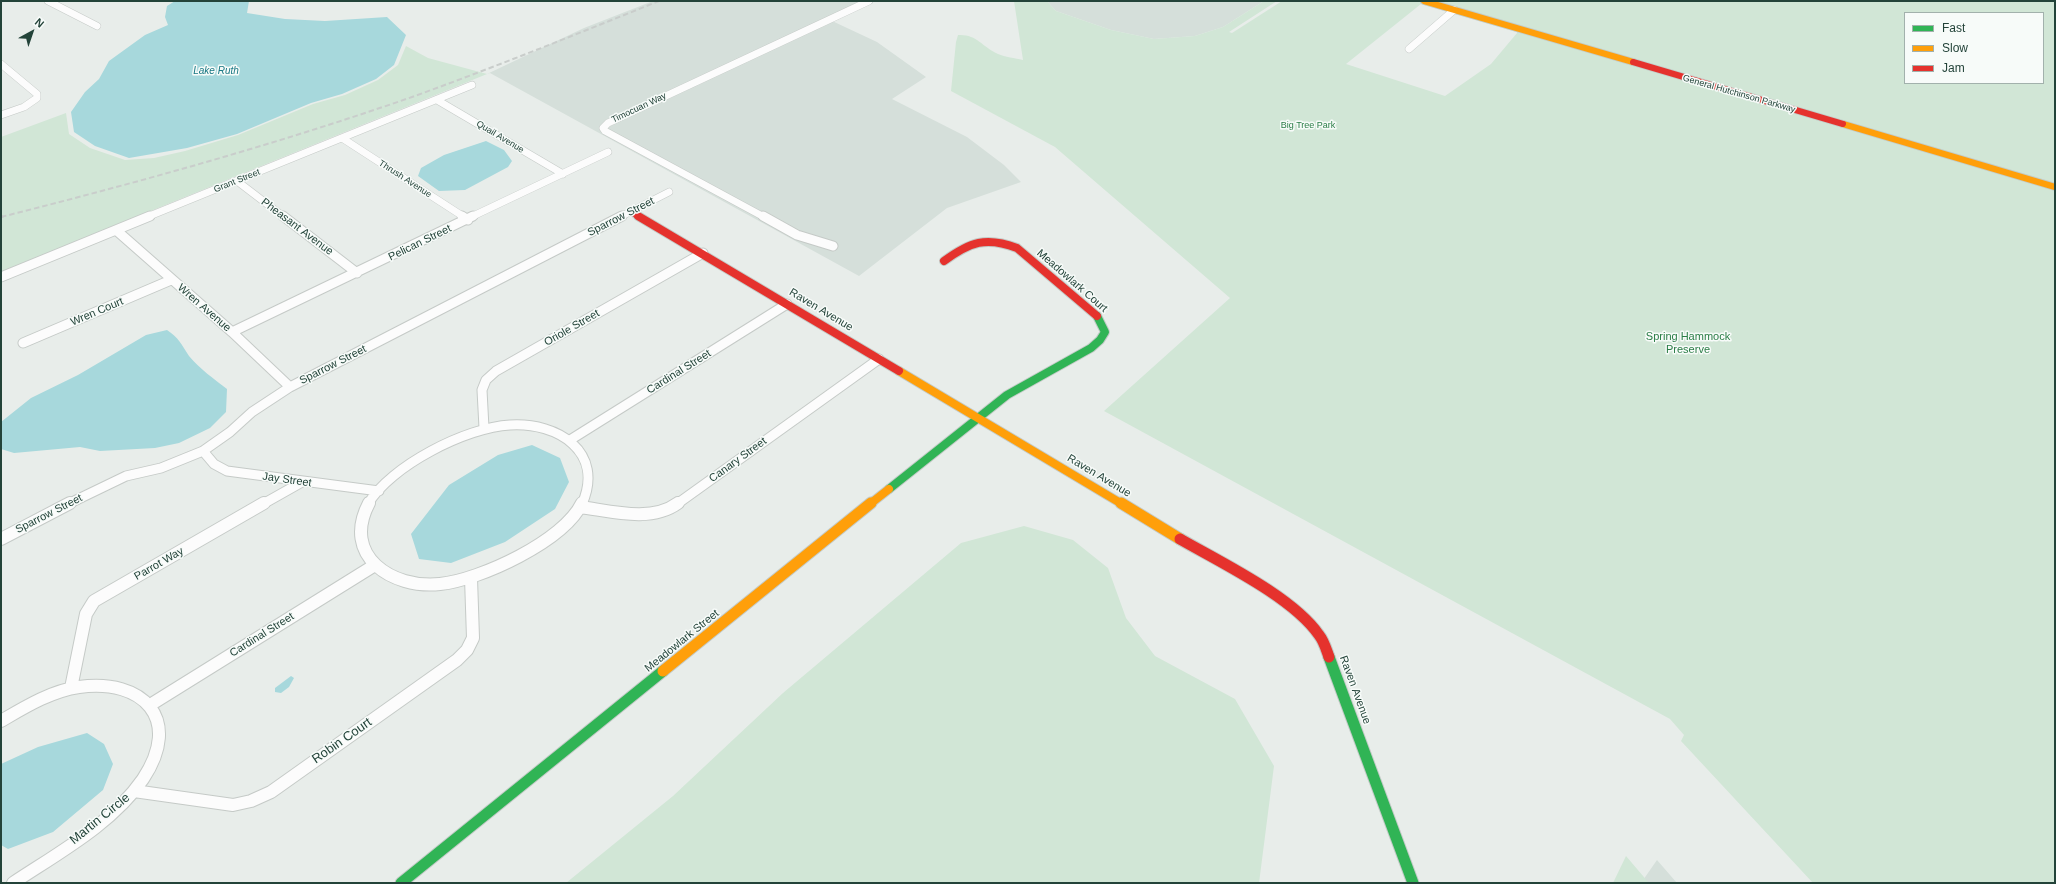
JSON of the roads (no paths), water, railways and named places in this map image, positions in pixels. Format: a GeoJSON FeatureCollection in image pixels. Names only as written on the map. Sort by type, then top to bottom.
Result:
{"type":"FeatureCollection","features":[{"type":"Feature","properties":{"kind":"street"},"geometry":{"type":"LineString","coordinates":[[48,1],[97,26]]}},
{"type":"Feature","properties":{"kind":"street","name":"Timocuan Way"},"geometry":{"type":"LineString","coordinates":[[833,246],[797,235],[605,132],[603,128],[608,123],[869,1]]}},
{"type":"Feature","properties":{"kind":"street","name":"General Hutchinson Parkway"},"geometry":{"type":"LineString","coordinates":[[1424,1],[2055,187]]}},
{"type":"Feature","properties":{"kind":"street"},"geometry":{"type":"LineString","coordinates":[[1409,49],[1454,10]]}},
{"type":"Feature","properties":{"kind":"street"},"geometry":{"type":"LineString","coordinates":[[1,115],[24,107],[37,98],[37,94],[2,66]]}},
{"type":"Feature","properties":{"kind":"street","name":"Grant Street"},"geometry":{"type":"LineString","coordinates":[[1,277],[472,85]]}},
{"type":"Feature","properties":{"kind":"street","name":"Quail Avenue"},"geometry":{"type":"LineString","coordinates":[[437,100],[563,174]]}},
{"type":"Feature","properties":{"kind":"street","name":"Thrush Avenue"},"geometry":{"type":"LineString","coordinates":[[342,138],[468,220]]}},
{"type":"Feature","properties":{"kind":"street","name":"Pelican Street"},"geometry":{"type":"LineString","coordinates":[[232,332],[608,152]]}},
{"type":"Feature","properties":{"kind":"street","name":"Pheasant Avenue"},"geometry":{"type":"LineString","coordinates":[[237,181],[357,273]]}},
{"type":"Feature","properties":{"kind":"street","name":"Sparrow Street"},"geometry":{"type":"LineString","coordinates":[[1,539],[126,476],[161,468],[203,451],[230,432],[252,412],[290,387],[669,192]]}},
{"type":"Feature","properties":{"kind":"street","name":"Raven Avenue"},"geometry":{"type":"LineString","coordinates":[[631,212],[978,417],[1271,594],[1298,614],[1318,633],[1331,660],[1413,883]]}},
{"type":"Feature","properties":{"kind":"street","name":"Wren Avenue"},"geometry":{"type":"LineString","coordinates":[[116,230],[171,280],[232,332],[290,387]]}},
{"type":"Feature","properties":{"kind":"street","name":"Meadowlark Court"},"geometry":{"type":"LineString","coordinates":[[944,262],[969,244],[989,240],[1009,244],[1017,248],[1100,319],[1105,327],[1104,336],[1095,346],[1080,356],[1024,383],[978,417]]}},
{"type":"Feature","properties":{"kind":"street","name":"Oriole Street"},"geometry":{"type":"LineString","coordinates":[[484,428],[482,390],[486,380],[496,371],[703,254]]}},
{"type":"Feature","properties":{"kind":"street","name":"Wren Court"},"geometry":{"type":"LineString","coordinates":[[23,343],[171,280]]}},
{"type":"Feature","properties":{"kind":"street","name":"Cardinal Street"},"geometry":{"type":"LineString","coordinates":[[570,440],[787,304]]}},
{"type":"Feature","properties":{"kind":"street","name":"Canary Street"},"geometry":{"type":"LineString","coordinates":[[580,507],[641,514],[660,513],[675,506],[880,358]]}},
{"type":"Feature","properties":{"kind":"street","name":"Meadowlark Street"},"geometry":{"type":"LineString","coordinates":[[401,883],[978,417]]}},
{"type":"Feature","properties":{"kind":"street"},"geometry":{"type":"LineString","coordinates":[[510,425],[530,426],[559,433],[570,440],[582,453],[587,466],[587,492],[580,507],[565,524],[520,557],[497,569],[471,578],[433,584],[409,583],[388,576],[366,555],[361,541],[360,525],[367,507],[378,491],[398,473],[423,456],[459,437],[484,428],[510,425]]}},
{"type":"Feature","properties":{"kind":"street","name":"Jay Street"},"geometry":{"type":"LineString","coordinates":[[203,451],[214,464],[227,471],[378,491]]}},
{"type":"Feature","properties":{"kind":"street","name":"Parrot Way"},"geometry":{"type":"LineString","coordinates":[[71,688],[86,614],[94,602],[302,482]]}},
{"type":"Feature","properties":{"kind":"street","name":"Cardinal Street"},"geometry":{"type":"LineString","coordinates":[[150,705],[375,565]]}},
{"type":"Feature","properties":{"kind":"street","name":"Robin Court"},"geometry":{"type":"LineString","coordinates":[[134,791],[233,805],[251,802],[271,792],[457,660],[467,650],[472,638],[471,578]]}},
{"type":"Feature","properties":{"kind":"street","name":"Martin Circle"},"geometry":{"type":"LineString","coordinates":[[1,721],[44,698],[71,688],[98,685],[120,688],[138,695],[150,705],[159,723],[158,740],[154,760],[134,791],[79,838],[13,883]]}},
{"type":"Feature","properties":{"kind":"water","name":"Lake Ruth"},"geometry":{"type":"Polygon","coordinates":[[[175,1],[249,1],[247,13],[285,19],[325,21],[387,17],[406,35],[394,65],[376,79],[342,94],[311,103],[237,134],[187,148],[129,158],[95,146],[74,132],[71,112],[85,92],[99,79],[109,61],[145,35],[168,25],[165,17],[167,6],[175,1]]]}},
{"type":"Feature","properties":{"kind":"water"},"geometry":{"type":"Polygon","coordinates":[[[486,141],[504,150],[512,161],[508,167],[465,190],[439,191],[418,176],[421,168],[444,155],[486,141]]]}},
{"type":"Feature","properties":{"kind":"water"},"geometry":{"type":"Polygon","coordinates":[[[167,330],[177,339],[189,356],[207,374],[227,389],[226,412],[210,428],[179,443],[155,448],[100,451],[80,447],[14,453],[1,449],[1,422],[31,398],[78,375],[146,335],[167,330]]]}},
{"type":"Feature","properties":{"kind":"water"},"geometry":{"type":"Polygon","coordinates":[[[532,445],[560,458],[569,482],[555,509],[505,542],[451,563],[419,559],[411,534],[449,485],[498,455],[532,445]]]}},
{"type":"Feature","properties":{"kind":"water"},"geometry":{"type":"Polygon","coordinates":[[[291,676],[294,678],[289,687],[281,693],[275,692],[275,688],[291,676]]]}},
{"type":"Feature","properties":{"kind":"water"},"geometry":{"type":"Polygon","coordinates":[[[87,733],[104,744],[113,764],[103,790],[53,832],[8,849],[1,845],[1,764],[38,747],[87,733]]]}},
{"type":"Feature","properties":{"kind":"railway"},"geometry":{"type":"LineString","coordinates":[[3,216],[1,217],[208,162],[310,131],[412,97],[474,74],[659,1]]}},
{"type":"Feature","properties":{"kind":"park label","name":"Big Tree Park"},"geometry":{"type":"Point","coordinates":[1308,126]}},
{"type":"Feature","properties":{"kind":"park label","name":"Spring Hammock Preserve"},"geometry":{"type":"Point","coordinates":[1688,343]}}]}
